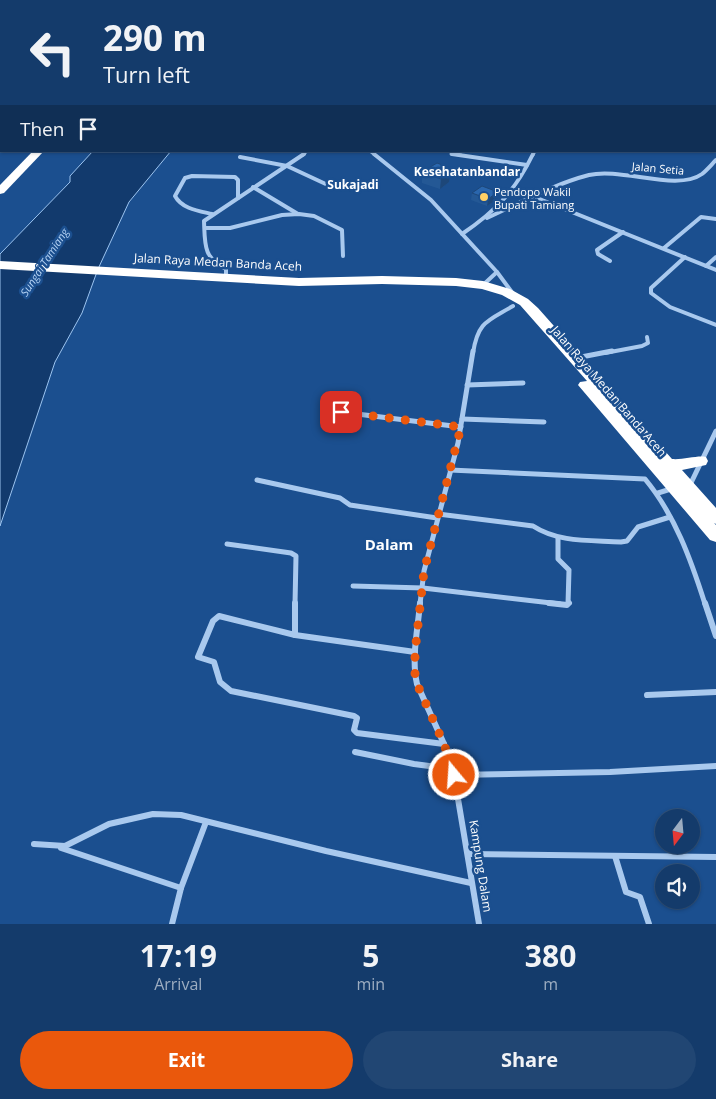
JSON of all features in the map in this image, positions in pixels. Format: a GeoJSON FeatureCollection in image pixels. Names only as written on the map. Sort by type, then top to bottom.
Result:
{"type":"FeatureCollection","features":[{"type":"Feature","properties":{"kind":"highway"},"geometry":{"type":"LineString","coordinates":[[0,191],[38,152]]}},
{"type":"Feature","properties":{"kind":"highway","name":"Jalan Raya Medan Banda Aceh"},"geometry":{"type":"LineString","coordinates":[[0,265],[299,282],[382,280],[456,282],[498,289],[514,301],[533,311],[574,359],[674,488],[716,536]]}},
{"type":"Feature","properties":{"kind":"highway","name":"Jalan Raya Medan Banda Aceh"},"geometry":{"type":"LineString","coordinates":[[435,282],[514,301],[541,335],[669,464],[716,518]]}},
{"type":"Feature","properties":{"kind":"highway"},"geometry":{"type":"LineString","coordinates":[[669,464],[685,465],[701,461]]}},
{"type":"Feature","properties":{"kind":"street"},"geometry":{"type":"LineString","coordinates":[[226,278],[226,269],[213,263],[206,250],[204,221],[253,187],[288,166],[306,152]]}},
{"type":"Feature","properties":{"kind":"street"},"geometry":{"type":"LineString","coordinates":[[372,152],[430,200],[511,288],[514,301]]}},
{"type":"Feature","properties":{"kind":"street"},"geometry":{"type":"LineString","coordinates":[[462,234],[487,218],[512,193],[534,152]]}},
{"type":"Feature","properties":{"kind":"street"},"geometry":{"type":"LineString","coordinates":[[451,154],[528,165]]}},
{"type":"Feature","properties":{"kind":"street"},"geometry":{"type":"LineString","coordinates":[[240,157],[288,166],[330,186]]}},
{"type":"Feature","properties":{"kind":"street","name":"Jalan Setia"},"geometry":{"type":"LineString","coordinates":[[487,218],[537,198],[583,176],[602,173],[688,180],[702,174],[716,160]]}},
{"type":"Feature","properties":{"kind":"street"},"geometry":{"type":"LineString","coordinates":[[212,214],[187,207],[178,202],[177,192],[184,178],[192,176],[235,177],[238,180],[238,198]]}},
{"type":"Feature","properties":{"kind":"street"},"geometry":{"type":"LineString","coordinates":[[253,187],[299,214]]}},
{"type":"Feature","properties":{"kind":"street"},"geometry":{"type":"LineString","coordinates":[[537,198],[716,270]]}},
{"type":"Feature","properties":{"kind":"street"},"geometry":{"type":"LineString","coordinates":[[205,228],[230,228],[282,215],[299,214],[314,216],[342,230],[343,256]]}},
{"type":"Feature","properties":{"kind":"street"},"geometry":{"type":"LineString","coordinates":[[664,248],[701,217],[716,219]]}},
{"type":"Feature","properties":{"kind":"street"},"geometry":{"type":"LineString","coordinates":[[610,261],[598,254],[597,250],[623,232]]}},
{"type":"Feature","properties":{"kind":"street"},"geometry":{"type":"LineString","coordinates":[[685,257],[651,288],[651,294],[670,307],[716,325]]}},
{"type":"Feature","properties":{"kind":"street"},"geometry":{"type":"LineString","coordinates":[[706,266],[716,257]]}},
{"type":"Feature","properties":{"kind":"street"},"geometry":{"type":"LineString","coordinates":[[483,285],[497,272]]}},
{"type":"Feature","properties":{"kind":"street","name":"Kampung Dalam"},"geometry":{"type":"LineString","coordinates":[[479,924],[453,772],[444,744],[417,684],[415,652],[427,556],[461,427],[478,331],[482,325],[514,301]]}},
{"type":"Feature","properties":{"kind":"street"},"geometry":{"type":"LineString","coordinates":[[574,359],[646,345],[648,343],[647,337]]}},
{"type":"Feature","properties":{"kind":"street"},"geometry":{"type":"LineString","coordinates":[[467,385],[524,383]]}},
{"type":"Feature","properties":{"kind":"street"},"geometry":{"type":"LineString","coordinates":[[341,412],[461,427]]}},
{"type":"Feature","properties":{"kind":"street"},"geometry":{"type":"LineString","coordinates":[[462,419],[544,422]]}},
{"type":"Feature","properties":{"kind":"street"},"geometry":{"type":"LineString","coordinates":[[689,488],[716,431]]}},
{"type":"Feature","properties":{"kind":"street"},"geometry":{"type":"LineString","coordinates":[[710,444],[716,446]]}},
{"type":"Feature","properties":{"kind":"street"},"geometry":{"type":"LineString","coordinates":[[450,470],[549,476],[639,477],[647,480],[658,493],[670,517],[696,577],[716,636]]}},
{"type":"Feature","properties":{"kind":"street"},"geometry":{"type":"LineString","coordinates":[[257,480],[340,498],[350,505],[530,525],[558,538],[624,542],[638,527],[670,517]]}},
{"type":"Feature","properties":{"kind":"street"},"geometry":{"type":"LineString","coordinates":[[658,493],[674,488]]}},
{"type":"Feature","properties":{"kind":"street"},"geometry":{"type":"LineString","coordinates":[[353,586],[422,588],[567,605],[569,603],[569,570],[558,559],[558,538]]}},
{"type":"Feature","properties":{"kind":"street"},"geometry":{"type":"LineString","coordinates":[[227,544],[291,553],[296,556],[295,635]]}},
{"type":"Feature","properties":{"kind":"street"},"geometry":{"type":"LineString","coordinates":[[415,652],[295,635],[217,617],[213,621],[198,658],[214,662],[217,679],[224,688],[231,692],[354,716],[357,718],[354,730],[357,733],[444,744]]}},
{"type":"Feature","properties":{"kind":"street"},"geometry":{"type":"LineString","coordinates":[[647,695],[716,692]]}},
{"type":"Feature","properties":{"kind":"street"},"geometry":{"type":"LineString","coordinates":[[355,752],[453,772],[610,772],[716,766]]}},
{"type":"Feature","properties":{"kind":"street"},"geometry":{"type":"LineString","coordinates":[[59,847],[72,844],[109,824],[140,816],[169,814],[472,883]]}},
{"type":"Feature","properties":{"kind":"street"},"geometry":{"type":"LineString","coordinates":[[172,924],[181,888],[206,822]]}},
{"type":"Feature","properties":{"kind":"street"},"geometry":{"type":"LineString","coordinates":[[34,844],[59,847],[181,888]]}},
{"type":"Feature","properties":{"kind":"street"},"geometry":{"type":"LineString","coordinates":[[468,854],[716,859]]}},
{"type":"Feature","properties":{"kind":"street"},"geometry":{"type":"LineString","coordinates":[[615,856],[626,892],[640,897],[649,924]]}},
{"type":"Feature","properties":{"kind":"water","name":"Sungai Tamiang"},"geometry":{"type":"Polygon","coordinates":[[[92,152],[170,152],[129,202],[98,269],[82,313],[55,362],[0,526],[0,254],[70,182],[70,176],[92,152]]]}},
{"type":"Feature","properties":{"kind":"building"},"geometry":{"type":"Polygon","coordinates":[[[437,163],[445,166],[449,169],[446,171],[450,172],[441,179],[422,172],[437,163]]]}},
{"type":"Feature","properties":{"kind":"building"},"geometry":{"type":"Polygon","coordinates":[[[482,186],[498,192],[488,199],[472,193],[482,186]]]}},
{"type":"Feature","properties":{"kind":"place","name":"Pendopo Wakil Bupati Tamiang"},"geometry":{"type":"Point","coordinates":[484,197]}},
{"type":"Feature","properties":{"kind":"district","name":"Kesehatanbandar"},"geometry":{"type":"Point","coordinates":[467,171]}},
{"type":"Feature","properties":{"kind":"district","name":"Sukajadi"},"geometry":{"type":"Point","coordinates":[353,184]}},
{"type":"Feature","properties":{"kind":"district","name":"Dalam"},"geometry":{"type":"Point","coordinates":[389,544]}},
{"type":"Feature","properties":{"kind":"route"},"geometry":{"type":"LineString","coordinates":[[341,412],[461,427],[427,556],[415,652],[417,684],[444,744],[454,775]]}}]}
